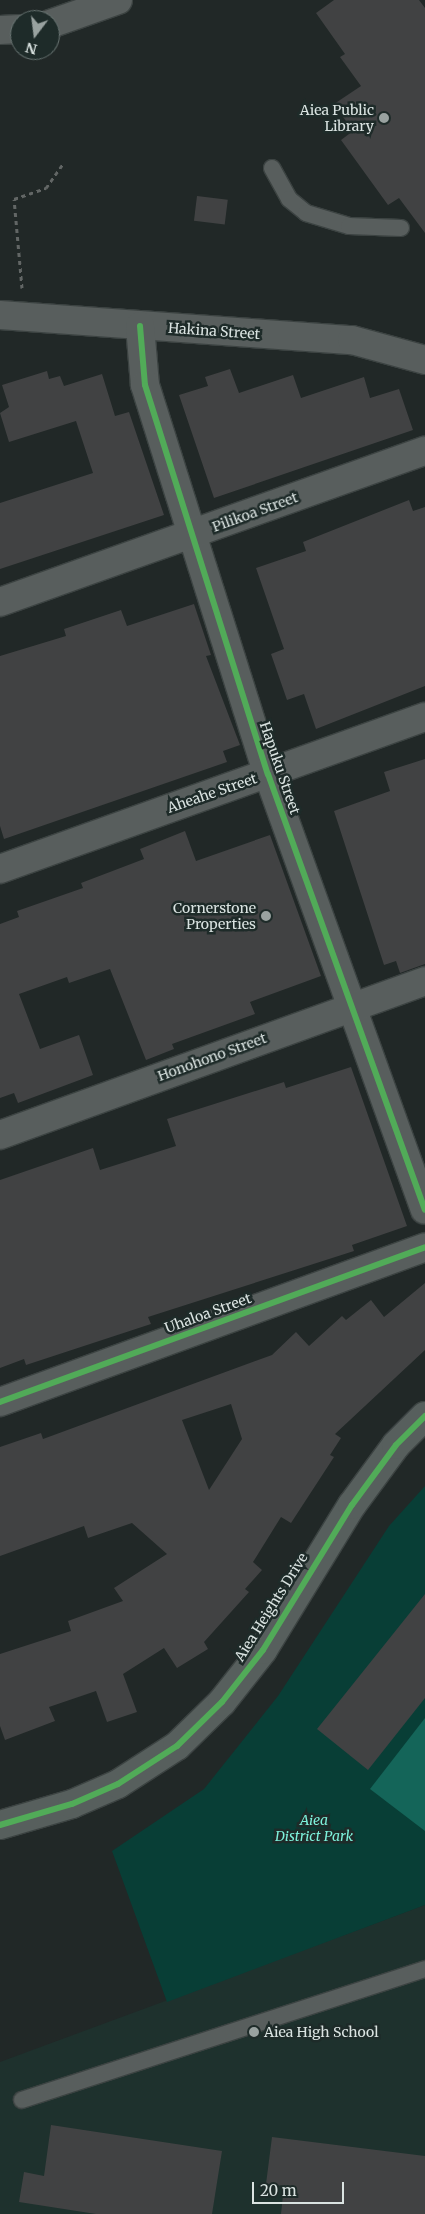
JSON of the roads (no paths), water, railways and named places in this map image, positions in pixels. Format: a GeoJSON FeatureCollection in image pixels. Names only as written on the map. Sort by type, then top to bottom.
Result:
{"type":"FeatureCollection","features":[{"type":"Feature","properties":{"kind":"street"},"geometry":{"type":"LineString","coordinates":[[60,20],[118,0]]}},
{"type":"Feature","properties":{"kind":"street","name":"Hakina Street"},"geometry":{"type":"LineString","coordinates":[[12,316],[352,340],[425,360]]}},
{"type":"Feature","properties":{"kind":"street","name":"Hapuku Street"},"geometry":{"type":"LineString","coordinates":[[140,326],[145,386],[268,774],[425,1210]]}},
{"type":"Feature","properties":{"kind":"street","name":"Pilikoa Street"},"geometry":{"type":"LineString","coordinates":[[0,602],[425,451]]}},
{"type":"Feature","properties":{"kind":"street","name":"Aheahe Street"},"geometry":{"type":"LineString","coordinates":[[0,869],[425,717]]}},
{"type":"Feature","properties":{"kind":"street","name":"Honohono Street"},"geometry":{"type":"LineString","coordinates":[[0,1135],[425,981]]}},
{"type":"Feature","properties":{"kind":"street","name":"Uhaloa Street"},"geometry":{"type":"LineString","coordinates":[[0,1402],[425,1247]]}},
{"type":"Feature","properties":{"kind":"street","name":"Aiea Heights Drive"},"geometry":{"type":"LineString","coordinates":[[0,1825],[72,1804],[118,1784],[177,1746],[222,1702],[263,1650],[352,1505],[396,1445],[425,1416]]}},
{"type":"Feature","properties":{"kind":"lane"},"geometry":{"type":"LineString","coordinates":[[272,168],[289,199],[306,213],[349,226],[402,228]]}},
{"type":"Feature","properties":{"kind":"lane"},"geometry":{"type":"LineString","coordinates":[[22,2100],[425,1969]]}},
{"type":"Feature","properties":{"kind":"place","name":"Aiea Public Library"},"geometry":{"type":"Point","coordinates":[384,118]}},
{"type":"Feature","properties":{"kind":"place","name":"Cornerstone Properties"},"geometry":{"type":"Point","coordinates":[266,916]}},
{"type":"Feature","properties":{"kind":"place","name":"Aiea High School"},"geometry":{"type":"Point","coordinates":[254,2032]}},
{"type":"Feature","properties":{"kind":"park label","name":"Aiea District Park"},"geometry":{"type":"Point","coordinates":[314,1828]}}]}
